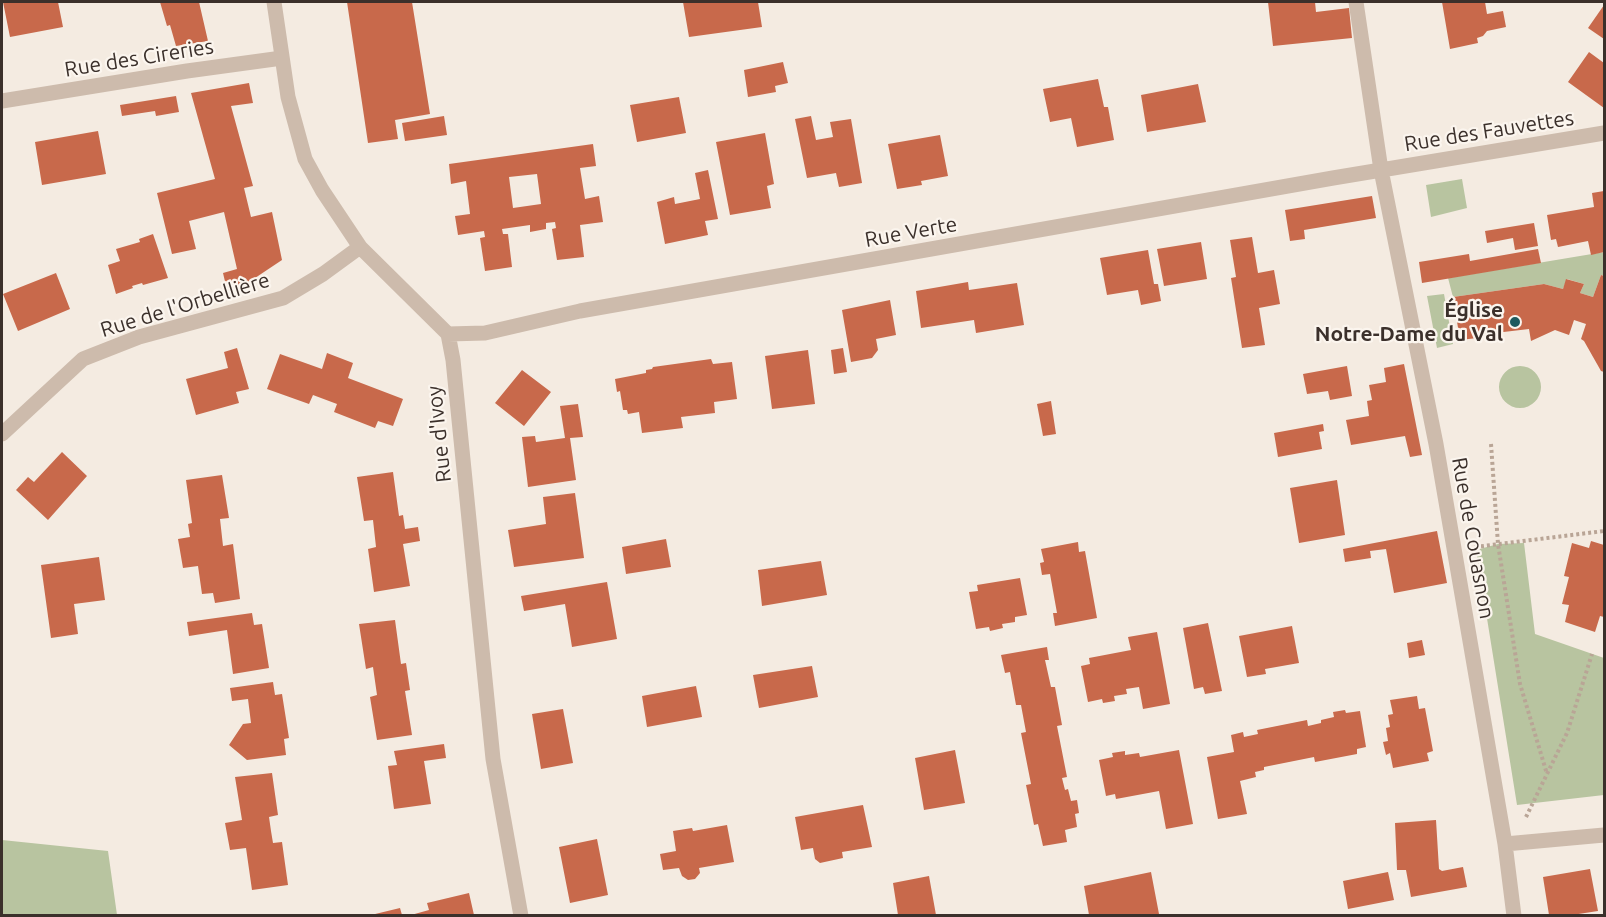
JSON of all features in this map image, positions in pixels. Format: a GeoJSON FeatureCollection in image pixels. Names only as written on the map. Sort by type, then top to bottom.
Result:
{"type":"FeatureCollection","features":[{"type":"Feature","properties":{"kind":"street"},"geometry":{"type":"LineString","coordinates":[[274,2],[288,97],[305,159],[322,190],[360,247],[448,334]]}},
{"type":"Feature","properties":{"kind":"street","name":"Rue de Couasnon"},"geometry":{"type":"LineString","coordinates":[[1356,2],[1381,170],[1434,434],[1505,844],[1514,915]]}},
{"type":"Feature","properties":{"kind":"street","name":"Rue des Cireries"},"geometry":{"type":"LineString","coordinates":[[2,101],[282,58]]}},
{"type":"Feature","properties":{"kind":"street","name":"Rue des Fauvettes"},"geometry":{"type":"LineString","coordinates":[[1381,170],[1605,133]]}},
{"type":"Feature","properties":{"kind":"street","name":"Rue Verte"},"geometry":{"type":"LineString","coordinates":[[448,334],[485,333],[580,311],[1381,170]]}},
{"type":"Feature","properties":{"kind":"street","name":"Rue de l'Orbellière"},"geometry":{"type":"LineString","coordinates":[[2,434],[83,359],[139,337],[283,298],[323,274],[360,247]]}},
{"type":"Feature","properties":{"kind":"street","name":"Rue d'Ivoy"},"geometry":{"type":"LineString","coordinates":[[448,334],[453,360],[493,759],[521,915]]}},
{"type":"Feature","properties":{"kind":"street"},"geometry":{"type":"LineString","coordinates":[[1505,844],[1605,835]]}},
{"type":"Feature","properties":{"kind":"path"},"geometry":{"type":"LineString","coordinates":[[1491,444],[1498,544],[1520,684],[1547,774]]}},
{"type":"Feature","properties":{"kind":"path"},"geometry":{"type":"LineString","coordinates":[[1454,549],[1605,531]]}},
{"type":"Feature","properties":{"kind":"path"},"geometry":{"type":"LineString","coordinates":[[1526,817],[1567,733],[1592,654]]}},
{"type":"Feature","properties":{"kind":"green space"},"geometry":{"type":"Polygon","coordinates":[[[1462,179],[1467,208],[1431,217],[1426,185],[1462,179]]]}},
{"type":"Feature","properties":{"kind":"green space"},"geometry":{"type":"Polygon","coordinates":[[[1604,252],[1604,276],[1601,275],[1593,297],[1580,293],[1584,284],[1567,279],[1563,289],[1544,284],[1453,297],[1448,278],[1604,252]]]}},
{"type":"Feature","properties":{"kind":"green space"},"geometry":{"type":"Polygon","coordinates":[[[1444,294],[1453,344],[1437,348],[1427,296],[1444,294]]]}},
{"type":"Feature","properties":{"kind":"green space"},"geometry":{"type":"Polygon","coordinates":[[[1520,366],[1528,367],[1535,372],[1540,379],[1540,395],[1535,402],[1528,407],[1520,408],[1512,407],[1505,402],[1500,395],[1499,387],[1500,379],[1505,372],[1512,367],[1520,366]]]}},
{"type":"Feature","properties":{"kind":"green space"},"geometry":{"type":"Polygon","coordinates":[[[1524,543],[1535,634],[1604,658],[1604,795],[1517,805],[1476,550],[1498,544],[1524,543]]]}},
{"type":"Feature","properties":{"kind":"green space"},"geometry":{"type":"Polygon","coordinates":[[[2,840],[108,851],[117,915],[2,915],[2,840]]]}},
{"type":"Feature","properties":{"kind":"building"},"geometry":{"type":"Polygon","coordinates":[[[3,2],[58,2],[63,27],[10,37],[3,2]]]}},
{"type":"Feature","properties":{"kind":"building"},"geometry":{"type":"Polygon","coordinates":[[[160,2],[199,2],[208,41],[176,46],[160,2]]]}},
{"type":"Feature","properties":{"kind":"building"},"geometry":{"type":"Polygon","coordinates":[[[347,2],[412,2],[430,114],[395,120],[398,139],[368,143],[347,2]]]}},
{"type":"Feature","properties":{"kind":"building"},"geometry":{"type":"Polygon","coordinates":[[[683,2],[758,2],[762,27],[689,37],[683,2]]]}},
{"type":"Feature","properties":{"kind":"building"},"geometry":{"type":"Polygon","coordinates":[[[1268,2],[1315,2],[1316,12],[1349,8],[1352,38],[1273,46],[1268,2]]]}},
{"type":"Feature","properties":{"kind":"building"},"geometry":{"type":"Polygon","coordinates":[[[1442,2],[1485,2],[1487,14],[1503,11],[1506,27],[1487,31],[1483,36],[1477,38],[1478,43],[1450,49],[1442,2]]]}},
{"type":"Feature","properties":{"kind":"building"},"geometry":{"type":"Polygon","coordinates":[[[1604,5],[1604,39],[1588,28],[1604,5]]]}},
{"type":"Feature","properties":{"kind":"building"},"geometry":{"type":"Polygon","coordinates":[[[1589,52],[1604,63],[1604,108],[1568,82],[1589,52]]]}},
{"type":"Feature","properties":{"kind":"building"},"geometry":{"type":"Polygon","coordinates":[[[783,62],[788,83],[775,86],[776,92],[748,97],[744,70],[783,62]]]}},
{"type":"Feature","properties":{"kind":"building"},"geometry":{"type":"Polygon","coordinates":[[[1098,79],[1104,107],[1108,107],[1114,140],[1077,147],[1071,118],[1050,122],[1043,89],[1098,79]]]}},
{"type":"Feature","properties":{"kind":"building"},"geometry":{"type":"Polygon","coordinates":[[[249,83],[253,103],[231,106],[253,186],[244,188],[251,217],[272,212],[282,260],[243,286],[227,290],[223,273],[237,269],[224,212],[189,221],[196,249],[172,254],[157,193],[215,179],[191,93],[249,83]]]}},
{"type":"Feature","properties":{"kind":"building"},"geometry":{"type":"Polygon","coordinates":[[[1198,84],[1206,122],[1147,132],[1141,95],[1198,84]]]}},
{"type":"Feature","properties":{"kind":"building"},"geometry":{"type":"Polygon","coordinates":[[[176,96],[179,112],[156,116],[155,111],[122,116],[120,105],[176,96]]]}},
{"type":"Feature","properties":{"kind":"building"},"geometry":{"type":"Polygon","coordinates":[[[679,97],[686,133],[637,142],[630,105],[679,97]]]}},
{"type":"Feature","properties":{"kind":"building"},"geometry":{"type":"Polygon","coordinates":[[[444,116],[447,135],[405,141],[402,123],[444,116]]]}},
{"type":"Feature","properties":{"kind":"building"},"geometry":{"type":"Polygon","coordinates":[[[811,116],[816,140],[833,137],[830,122],[851,119],[862,183],[839,187],[836,173],[807,178],[795,119],[811,116]]]}},
{"type":"Feature","properties":{"kind":"building"},"geometry":{"type":"Polygon","coordinates":[[[98,131],[106,174],[42,185],[35,142],[98,131]]]}},
{"type":"Feature","properties":{"kind":"building"},"geometry":{"type":"Polygon","coordinates":[[[765,133],[774,184],[767,186],[771,208],[730,215],[716,142],[765,133]]]}},
{"type":"Feature","properties":{"kind":"building"},"geometry":{"type":"Polygon","coordinates":[[[940,135],[948,176],[921,181],[922,185],[897,189],[888,144],[940,135]]]}},
{"type":"Feature","properties":{"kind":"building"},"geometry":{"type":"Polygon","coordinates":[[[593,144],[596,166],[580,168],[585,199],[599,196],[603,222],[580,225],[584,257],[557,260],[552,229],[556,228],[555,222],[546,223],[546,229],[530,232],[530,225],[502,229],[503,234],[508,234],[512,267],[485,271],[480,238],[485,237],[484,231],[458,235],[455,216],[470,214],[466,181],[451,184],[449,164],[593,144]],[[537,174],[509,177],[513,208],[541,204],[537,174]]]}},
{"type":"Feature","properties":{"kind":"building"},"geometry":{"type":"Polygon","coordinates":[[[708,170],[718,219],[705,221],[708,235],[665,244],[657,202],[674,197],[675,204],[700,199],[695,173],[708,170]]]}},
{"type":"Feature","properties":{"kind":"building"},"geometry":{"type":"Polygon","coordinates":[[[1604,191],[1604,252],[1591,255],[1588,241],[1558,247],[1556,239],[1551,240],[1547,215],[1594,207],[1592,193],[1604,191]]]}},
{"type":"Feature","properties":{"kind":"building"},"geometry":{"type":"Polygon","coordinates":[[[1372,196],[1376,218],[1304,230],[1305,239],[1290,241],[1285,210],[1372,196]]]}},
{"type":"Feature","properties":{"kind":"building"},"geometry":{"type":"Polygon","coordinates":[[[1534,223],[1538,246],[1515,250],[1513,238],[1487,243],[1485,231],[1534,223]]]}},
{"type":"Feature","properties":{"kind":"building"},"geometry":{"type":"Polygon","coordinates":[[[153,234],[168,278],[132,286],[133,288],[116,294],[108,265],[120,261],[116,249],[140,242],[139,239],[153,234]]]}},
{"type":"Feature","properties":{"kind":"building"},"geometry":{"type":"Polygon","coordinates":[[[1252,237],[1258,273],[1274,270],[1280,304],[1259,308],[1265,345],[1242,348],[1231,278],[1236,277],[1230,240],[1252,237]]]}},
{"type":"Feature","properties":{"kind":"building"},"geometry":{"type":"Polygon","coordinates":[[[1201,242],[1207,279],[1164,286],[1157,249],[1201,242]]]}},
{"type":"Feature","properties":{"kind":"building"},"geometry":{"type":"Polygon","coordinates":[[[1538,249],[1541,263],[1422,283],[1419,262],[1469,254],[1470,261],[1538,249]]]}},
{"type":"Feature","properties":{"kind":"building"},"geometry":{"type":"Polygon","coordinates":[[[1148,250],[1154,284],[1158,284],[1161,301],[1141,305],[1138,290],[1107,295],[1100,258],[1148,250]]]}},
{"type":"Feature","properties":{"kind":"building"},"geometry":{"type":"Polygon","coordinates":[[[56,273],[70,309],[18,331],[3,294],[56,273]]]}},
{"type":"Feature","properties":{"kind":"building","name":"Église Notre-Dame du Val"},"geometry":{"type":"Polygon","coordinates":[[[1601,275],[1604,276],[1604,372],[1601,371],[1581,339],[1586,324],[1574,320],[1569,335],[1555,330],[1531,341],[1529,329],[1460,340],[1453,297],[1544,284],[1563,289],[1566,279],[1584,284],[1580,293],[1593,297],[1601,275]]]}},
{"type":"Feature","properties":{"kind":"building"},"geometry":{"type":"Polygon","coordinates":[[[968,282],[969,290],[1017,283],[1024,325],[976,333],[974,320],[921,328],[916,291],[968,282]]]}},
{"type":"Feature","properties":{"kind":"building"},"geometry":{"type":"Polygon","coordinates":[[[890,300],[896,335],[876,339],[878,350],[872,358],[851,362],[842,310],[890,300]]]}},
{"type":"Feature","properties":{"kind":"building"},"geometry":{"type":"Polygon","coordinates":[[[237,348],[249,389],[236,392],[239,403],[196,415],[186,379],[228,368],[224,352],[237,348]]]}},
{"type":"Feature","properties":{"kind":"building"},"geometry":{"type":"Polygon","coordinates":[[[843,348],[847,372],[834,374],[831,350],[843,348]]]}},
{"type":"Feature","properties":{"kind":"building"},"geometry":{"type":"Polygon","coordinates":[[[808,350],[815,404],[772,409],[765,356],[808,350]]]}},
{"type":"Feature","properties":{"kind":"building"},"geometry":{"type":"Polygon","coordinates":[[[327,353],[353,363],[348,378],[403,399],[393,426],[378,421],[375,428],[334,412],[337,404],[313,395],[309,404],[267,389],[280,354],[322,369],[327,353]]]}},
{"type":"Feature","properties":{"kind":"building"},"geometry":{"type":"Polygon","coordinates":[[[711,359],[713,364],[732,362],[737,399],[714,402],[715,413],[681,417],[683,428],[642,433],[639,412],[628,414],[627,410],[623,410],[620,391],[617,392],[615,379],[646,373],[646,370],[653,367],[711,359]]]}},
{"type":"Feature","properties":{"kind":"building"},"geometry":{"type":"Polygon","coordinates":[[[1404,364],[1422,455],[1410,457],[1405,436],[1351,445],[1346,420],[1369,416],[1367,401],[1372,400],[1369,385],[1386,382],[1384,368],[1404,364]]]}},
{"type":"Feature","properties":{"kind":"building"},"geometry":{"type":"Polygon","coordinates":[[[1347,366],[1352,396],[1330,400],[1328,391],[1307,394],[1303,374],[1347,366]]]}},
{"type":"Feature","properties":{"kind":"building"},"geometry":{"type":"Polygon","coordinates":[[[522,370],[551,392],[524,426],[495,403],[522,370]]]}},
{"type":"Feature","properties":{"kind":"building"},"geometry":{"type":"Polygon","coordinates":[[[1051,401],[1056,434],[1043,436],[1037,404],[1051,401]]]}},
{"type":"Feature","properties":{"kind":"building"},"geometry":{"type":"Polygon","coordinates":[[[578,404],[583,437],[570,438],[576,480],[528,487],[522,437],[535,436],[536,442],[565,438],[560,406],[578,404]]]}},
{"type":"Feature","properties":{"kind":"building"},"geometry":{"type":"Polygon","coordinates":[[[1323,424],[1324,431],[1319,432],[1322,449],[1278,457],[1274,433],[1323,424]]]}},
{"type":"Feature","properties":{"kind":"building"},"geometry":{"type":"Polygon","coordinates":[[[62,452],[87,476],[48,520],[16,490],[28,477],[34,482],[62,452]]]}},
{"type":"Feature","properties":{"kind":"building"},"geometry":{"type":"Polygon","coordinates":[[[393,472],[399,516],[403,515],[405,529],[418,527],[420,541],[403,544],[410,586],[374,592],[368,549],[376,547],[373,520],[364,521],[357,477],[393,472]]]}},
{"type":"Feature","properties":{"kind":"building"},"geometry":{"type":"Polygon","coordinates":[[[222,475],[229,518],[220,519],[223,546],[233,544],[240,599],[215,603],[213,593],[202,594],[198,566],[183,568],[178,539],[190,537],[188,524],[192,523],[186,480],[222,475]]]}},
{"type":"Feature","properties":{"kind":"building"},"geometry":{"type":"Polygon","coordinates":[[[1337,480],[1345,535],[1299,543],[1290,488],[1337,480]]]}},
{"type":"Feature","properties":{"kind":"building"},"geometry":{"type":"Polygon","coordinates":[[[575,493],[584,558],[514,567],[508,530],[546,524],[543,497],[575,493]]]}},
{"type":"Feature","properties":{"kind":"building"},"geometry":{"type":"Polygon","coordinates":[[[1437,531],[1447,583],[1394,593],[1386,549],[1370,551],[1371,558],[1345,562],[1343,549],[1437,531]]]}},
{"type":"Feature","properties":{"kind":"building"},"geometry":{"type":"Polygon","coordinates":[[[666,539],[671,567],[626,574],[622,547],[666,539]]]}},
{"type":"Feature","properties":{"kind":"building"},"geometry":{"type":"Polygon","coordinates":[[[1591,541],[1604,545],[1604,617],[1600,616],[1595,632],[1565,622],[1569,605],[1562,604],[1569,577],[1564,576],[1572,543],[1589,548],[1591,541]]]}},
{"type":"Feature","properties":{"kind":"building"},"geometry":{"type":"Polygon","coordinates":[[[1078,542],[1079,552],[1085,551],[1097,618],[1055,626],[1053,613],[1057,613],[1050,574],[1042,575],[1040,563],[1044,562],[1041,549],[1078,542]]]}},
{"type":"Feature","properties":{"kind":"building"},"geometry":{"type":"Polygon","coordinates":[[[99,557],[105,600],[74,604],[78,634],[51,638],[41,565],[99,557]]]}},
{"type":"Feature","properties":{"kind":"building"},"geometry":{"type":"Polygon","coordinates":[[[821,561],[827,595],[762,606],[758,570],[821,561]]]}},
{"type":"Feature","properties":{"kind":"building"},"geometry":{"type":"Polygon","coordinates":[[[1020,578],[1027,615],[1015,617],[1015,622],[1002,624],[1003,628],[990,631],[989,627],[976,629],[969,592],[978,591],[977,585],[1020,578]]]}},
{"type":"Feature","properties":{"kind":"building"},"geometry":{"type":"Polygon","coordinates":[[[607,582],[617,639],[572,647],[565,604],[524,611],[521,596],[607,582]]]}},
{"type":"Feature","properties":{"kind":"building"},"geometry":{"type":"Polygon","coordinates":[[[252,613],[254,625],[262,624],[269,668],[233,674],[227,630],[189,636],[187,622],[252,613]]]}},
{"type":"Feature","properties":{"kind":"building"},"geometry":{"type":"Polygon","coordinates":[[[395,620],[401,664],[406,663],[410,690],[405,691],[412,735],[377,740],[370,697],[377,695],[373,667],[366,669],[359,624],[395,620]]]}},
{"type":"Feature","properties":{"kind":"building"},"geometry":{"type":"Polygon","coordinates":[[[1208,623],[1222,691],[1205,694],[1203,687],[1194,689],[1183,628],[1208,623]]]}},
{"type":"Feature","properties":{"kind":"building"},"geometry":{"type":"Polygon","coordinates":[[[1292,626],[1299,663],[1265,669],[1266,674],[1247,677],[1239,636],[1292,626]]]}},
{"type":"Feature","properties":{"kind":"building"},"geometry":{"type":"Polygon","coordinates":[[[1157,632],[1170,704],[1143,709],[1139,687],[1126,689],[1127,694],[1114,696],[1115,701],[1103,703],[1102,699],[1088,702],[1081,666],[1090,664],[1089,658],[1131,650],[1128,637],[1157,632]]]}},
{"type":"Feature","properties":{"kind":"building"},"geometry":{"type":"Polygon","coordinates":[[[1422,640],[1425,655],[1409,658],[1407,643],[1422,640]]]}},
{"type":"Feature","properties":{"kind":"building"},"geometry":{"type":"Polygon","coordinates":[[[1047,647],[1049,660],[1045,660],[1051,687],[1055,687],[1062,725],[1057,726],[1067,777],[1062,778],[1071,801],[1077,800],[1079,813],[1075,814],[1077,827],[1065,830],[1067,842],[1043,846],[1038,824],[1034,825],[1026,785],[1031,784],[1021,733],[1026,732],[1021,705],[1016,705],[1010,672],[1005,673],[1001,655],[1047,647]]]}},
{"type":"Feature","properties":{"kind":"building"},"geometry":{"type":"Polygon","coordinates":[[[812,666],[818,697],[759,708],[753,675],[812,666]]]}},
{"type":"Feature","properties":{"kind":"building"},"geometry":{"type":"Polygon","coordinates":[[[273,682],[275,695],[282,694],[289,738],[284,739],[286,755],[247,760],[229,745],[243,724],[251,723],[248,699],[232,701],[230,688],[273,682]]]}},
{"type":"Feature","properties":{"kind":"building"},"geometry":{"type":"Polygon","coordinates":[[[696,686],[702,717],[647,727],[642,696],[696,686]]]}},
{"type":"Feature","properties":{"kind":"building"},"geometry":{"type":"Polygon","coordinates":[[[1417,696],[1419,709],[1425,708],[1433,751],[1427,753],[1429,761],[1393,768],[1390,753],[1386,755],[1383,742],[1388,741],[1386,728],[1390,727],[1388,715],[1393,714],[1390,700],[1417,696]]]}},
{"type":"Feature","properties":{"kind":"building"},"geometry":{"type":"Polygon","coordinates":[[[563,709],[573,763],[541,769],[532,714],[563,709]]]}},
{"type":"Feature","properties":{"kind":"building"},"geometry":{"type":"Polygon","coordinates":[[[1345,710],[1346,713],[1360,711],[1366,747],[1357,749],[1357,754],[1315,762],[1314,757],[1264,767],[1264,770],[1255,772],[1256,777],[1240,781],[1247,814],[1218,819],[1207,757],[1234,752],[1231,735],[1243,732],[1244,737],[1258,734],[1257,730],[1307,720],[1308,726],[1334,717],[1333,712],[1345,710]]]}},
{"type":"Feature","properties":{"kind":"building"},"geometry":{"type":"Polygon","coordinates":[[[444,744],[446,758],[424,761],[431,804],[394,809],[388,766],[397,765],[394,751],[444,744]]]}},
{"type":"Feature","properties":{"kind":"building"},"geometry":{"type":"Polygon","coordinates":[[[955,750],[965,803],[924,810],[915,758],[955,750]]]}},
{"type":"Feature","properties":{"kind":"building"},"geometry":{"type":"Polygon","coordinates":[[[1179,750],[1193,824],[1166,829],[1159,791],[1116,799],[1115,794],[1106,796],[1099,760],[1113,757],[1112,753],[1125,751],[1125,755],[1139,753],[1140,757],[1179,750]]]}},
{"type":"Feature","properties":{"kind":"building"},"geometry":{"type":"Polygon","coordinates":[[[272,773],[278,815],[269,817],[271,831],[273,843],[282,842],[288,885],[252,890],[246,848],[230,850],[225,823],[242,820],[235,777],[272,773]]]}},
{"type":"Feature","properties":{"kind":"building"},"geometry":{"type":"Polygon","coordinates":[[[863,805],[872,847],[842,852],[843,858],[820,863],[815,859],[813,848],[801,850],[795,817],[863,805]]]}},
{"type":"Feature","properties":{"kind":"building"},"geometry":{"type":"Polygon","coordinates":[[[1436,820],[1439,869],[1442,871],[1463,867],[1467,887],[1411,897],[1406,870],[1397,870],[1395,823],[1436,820]]]}},
{"type":"Feature","properties":{"kind":"building"},"geometry":{"type":"Polygon","coordinates":[[[727,825],[734,862],[699,868],[700,873],[695,879],[688,880],[682,876],[679,868],[663,870],[660,854],[676,851],[673,831],[692,828],[693,831],[727,825]]]}},
{"type":"Feature","properties":{"kind":"building"},"geometry":{"type":"Polygon","coordinates":[[[597,839],[608,895],[570,903],[559,847],[597,839]]]}},
{"type":"Feature","properties":{"kind":"building"},"geometry":{"type":"Polygon","coordinates":[[[1590,869],[1598,911],[1572,915],[1549,915],[1543,877],[1590,869]]]}},
{"type":"Feature","properties":{"kind":"building"},"geometry":{"type":"Polygon","coordinates":[[[1151,872],[1159,914],[1089,915],[1084,886],[1151,872]]]}},
{"type":"Feature","properties":{"kind":"building"},"geometry":{"type":"Polygon","coordinates":[[[1388,872],[1394,900],[1348,909],[1343,881],[1388,872]]]}},
{"type":"Feature","properties":{"kind":"building"},"geometry":{"type":"Polygon","coordinates":[[[929,876],[936,915],[898,915],[893,883],[929,876]]]}},
{"type":"Feature","properties":{"kind":"building"},"geometry":{"type":"Polygon","coordinates":[[[469,893],[474,915],[411,915],[429,910],[427,903],[469,893]]]}},
{"type":"Feature","properties":{"kind":"building"},"geometry":{"type":"Polygon","coordinates":[[[400,908],[402,915],[371,915],[400,908]]]}},
{"type":"Feature","properties":{"kind":"place","name":"Église Notre-Dame du Val"},"geometry":{"type":"Point","coordinates":[1515,322]}}]}
